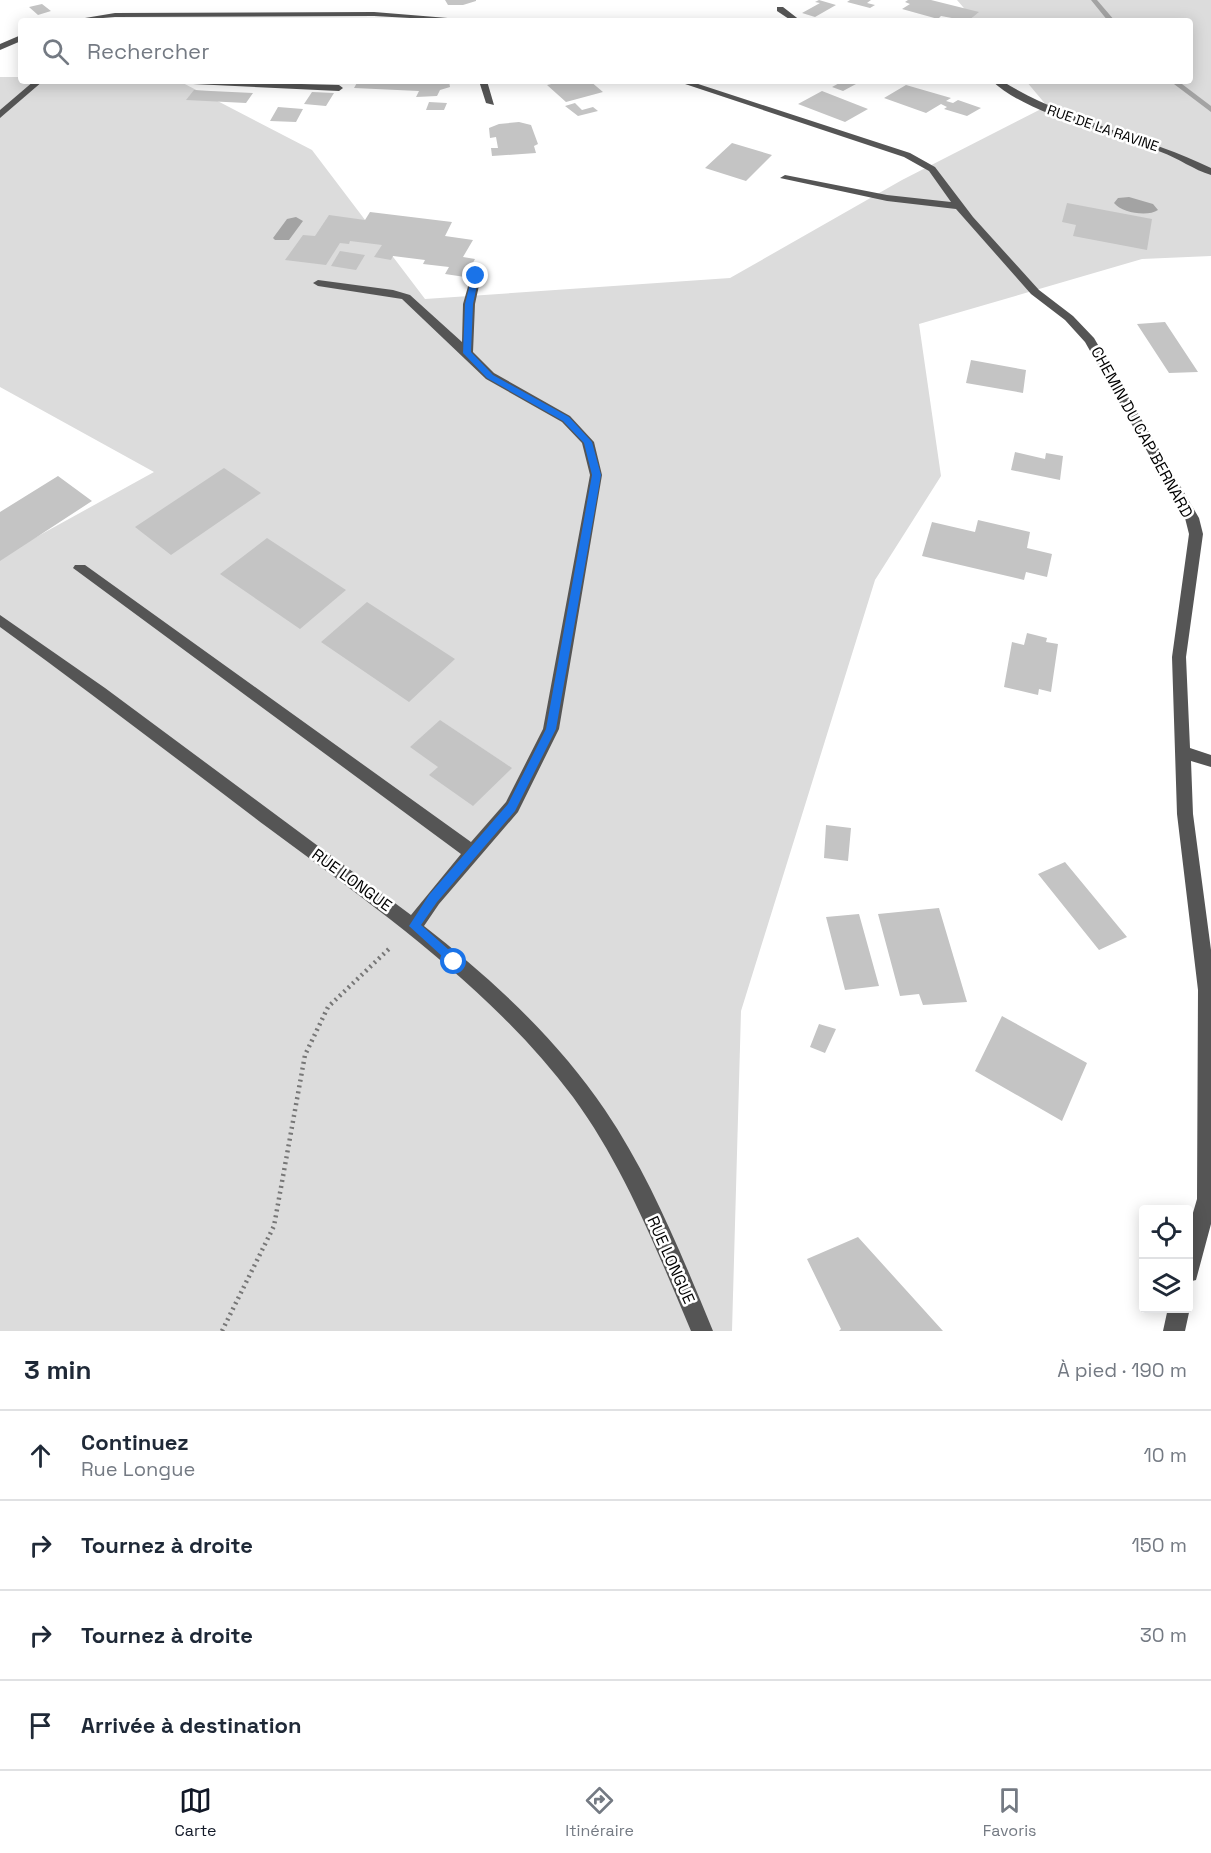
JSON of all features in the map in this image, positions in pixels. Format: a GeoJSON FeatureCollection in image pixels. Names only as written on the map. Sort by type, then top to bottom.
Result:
{"type":"FeatureCollection","features":[{"type":"Feature","properties":{"kind":"street"},"geometry":{"type":"LineString","coordinates":[[780,9],[793,18]]}},
{"type":"Feature","properties":{"kind":"street"},"geometry":{"type":"LineString","coordinates":[[289,18],[296,14]]}},
{"type":"Feature","properties":{"kind":"street"},"geometry":{"type":"LineString","coordinates":[[94,18],[115,15],[296,14],[374,14],[423,18]]}},
{"type":"Feature","properties":{"kind":"street"},"geometry":{"type":"LineString","coordinates":[[374,14],[378,18]]}},
{"type":"Feature","properties":{"kind":"street"},"geometry":{"type":"LineString","coordinates":[[0,47],[18,39]]}},
{"type":"Feature","properties":{"kind":"street"},"geometry":{"type":"LineString","coordinates":[[0,116],[36,84]]}},
{"type":"Feature","properties":{"kind":"street"},"geometry":{"type":"LineString","coordinates":[[256,84],[339,88]]}},
{"type":"Feature","properties":{"kind":"street"},"geometry":{"type":"LineString","coordinates":[[484,84],[491,103]]}},
{"type":"Feature","properties":{"kind":"street","name":"CHEMIN DU CAP BERNARD"},"geometry":{"type":"LineString","coordinates":[[689,84],[907,155],[932,169],[969,219],[1035,292],[1069,318],[1090,340],[1192,518],[1196,534],[1179,657],[1185,813],[1207,990],[1207,1199],[1191,1259]]}},
{"type":"Feature","properties":{"kind":"street","name":"RUE DE LA RAVINE"},"geometry":{"type":"LineString","coordinates":[[1000,84],[1024,100],[1079,123],[1166,150],[1211,172]]}},
{"type":"Feature","properties":{"kind":"street"},"geometry":{"type":"LineString","coordinates":[[785,178],[887,198],[960,206]]}},
{"type":"Feature","properties":{"kind":"street"},"geometry":{"type":"LineString","coordinates":[[467,353],[469,304],[476,276]]}},
{"type":"Feature","properties":{"kind":"street"},"geometry":{"type":"LineString","coordinates":[[318,283],[393,292],[406,297],[490,376],[566,419],[588,442],[596,475],[551,729],[512,807],[472,852],[414,926]]}},
{"type":"Feature","properties":{"kind":"street"},"geometry":{"type":"LineString","coordinates":[[80,568],[472,852]]}},
{"type":"Feature","properties":{"kind":"street","name":"RUE LONGUE"},"geometry":{"type":"LineString","coordinates":[[0,620],[414,926],[521,1025],[579,1089],[616,1144],[646,1202],[702,1331]]}},
{"type":"Feature","properties":{"kind":"street"},"geometry":{"type":"LineString","coordinates":[[1183,752],[1211,761]]}},
{"type":"Feature","properties":{"kind":"street"},"geometry":{"type":"LineString","coordinates":[[1174,1331],[1178,1313]]}},
{"type":"Feature","properties":{"kind":"path"},"geometry":{"type":"LineString","coordinates":[[222,1331],[274,1226],[305,1054],[328,1007],[414,926]]}},
{"type":"Feature","properties":{"kind":"shaded area"},"geometry":{"type":"Polygon","coordinates":[[[957,0],[1211,0],[1211,256],[1142,259],[919,324],[941,476],[875,580],[741,1011],[732,1331],[0,1331],[0,557],[154,472],[0,387],[0,77],[18,77],[18,84],[185,84],[312,150],[425,299],[730,278],[902,180],[1047,106],[1029,84],[1193,84],[1193,18],[972,18],[957,0]]]}},
{"type":"Feature","properties":{"kind":"shaded area"},"geometry":{"type":"Polygon","coordinates":[[[1129,197],[1153,204],[1158,210],[1135,213],[1114,203],[1118,198],[1129,197]]]}},
{"type":"Feature","properties":{"kind":"shaded area"},"geometry":{"type":"Polygon","coordinates":[[[296,217],[303,221],[289,240],[273,238],[287,219],[296,217]]]}},
{"type":"Feature","properties":{"kind":"building"},"geometry":{"type":"Polygon","coordinates":[[[445,0],[476,1],[463,5],[448,5],[445,0]]]}},
{"type":"Feature","properties":{"kind":"building"},"geometry":{"type":"Polygon","coordinates":[[[819,0],[836,5],[815,17],[802,13],[820,3],[815,2],[819,0]]]}},
{"type":"Feature","properties":{"kind":"building"},"geometry":{"type":"Polygon","coordinates":[[[871,0],[867,3],[875,5],[870,8],[847,2],[871,0]]]}},
{"type":"Feature","properties":{"kind":"building"},"geometry":{"type":"Polygon","coordinates":[[[931,0],[979,12],[972,18],[941,16],[934,18],[902,9],[910,4],[905,2],[931,0]]]}},
{"type":"Feature","properties":{"kind":"building"},"geometry":{"type":"Polygon","coordinates":[[[42,4],[51,11],[38,15],[29,7],[42,4]]]}},
{"type":"Feature","properties":{"kind":"building"},"geometry":{"type":"Polygon","coordinates":[[[356,84],[450,84],[450,87],[440,90],[437,96],[416,97],[419,91],[354,88],[356,84]]]}},
{"type":"Feature","properties":{"kind":"building"},"geometry":{"type":"Polygon","coordinates":[[[594,84],[603,92],[566,102],[547,85],[594,84]]]}},
{"type":"Feature","properties":{"kind":"building"},"geometry":{"type":"Polygon","coordinates":[[[838,84],[856,84],[843,91],[832,87],[838,84]]]}},
{"type":"Feature","properties":{"kind":"building"},"geometry":{"type":"Polygon","coordinates":[[[906,85],[951,98],[946,101],[953,103],[958,100],[981,108],[967,116],[944,109],[947,107],[941,104],[926,113],[884,98],[906,85]]]}},
{"type":"Feature","properties":{"kind":"building"},"geometry":{"type":"Polygon","coordinates":[[[194,90],[253,93],[246,103],[186,100],[194,90]]]}},
{"type":"Feature","properties":{"kind":"building"},"geometry":{"type":"Polygon","coordinates":[[[822,91],[868,109],[845,122],[798,104],[822,91]]]}},
{"type":"Feature","properties":{"kind":"building"},"geometry":{"type":"Polygon","coordinates":[[[312,92],[334,93],[326,106],[304,104],[312,92]]]}},
{"type":"Feature","properties":{"kind":"building"},"geometry":{"type":"Polygon","coordinates":[[[429,102],[447,103],[444,110],[426,110],[429,102]]]}},
{"type":"Feature","properties":{"kind":"building"},"geometry":{"type":"Polygon","coordinates":[[[575,103],[582,110],[593,107],[598,111],[578,116],[565,106],[575,103]]]}},
{"type":"Feature","properties":{"kind":"building"},"geometry":{"type":"Polygon","coordinates":[[[278,107],[303,109],[296,122],[270,121],[278,107]]]}},
{"type":"Feature","properties":{"kind":"building"},"geometry":{"type":"Polygon","coordinates":[[[519,122],[531,125],[538,144],[534,146],[536,153],[492,156],[491,148],[498,148],[496,137],[490,138],[489,128],[499,124],[519,122]]]}},
{"type":"Feature","properties":{"kind":"building"},"geometry":{"type":"Polygon","coordinates":[[[732,143],[772,155],[746,181],[705,168],[732,143]]]}},
{"type":"Feature","properties":{"kind":"building"},"geometry":{"type":"Polygon","coordinates":[[[1067,203],[1152,219],[1147,250],[1073,236],[1076,225],[1062,222],[1067,203]]]}},
{"type":"Feature","properties":{"kind":"building"},"geometry":{"type":"Polygon","coordinates":[[[370,212],[452,222],[445,236],[473,240],[463,257],[475,259],[465,277],[445,274],[449,267],[423,264],[425,260],[393,256],[391,260],[374,257],[382,245],[350,241],[349,244],[340,243],[326,265],[285,260],[303,235],[315,236],[329,215],[365,220],[370,212]]]}},
{"type":"Feature","properties":{"kind":"building"},"geometry":{"type":"Polygon","coordinates":[[[340,251],[365,255],[356,270],[331,266],[340,251]]]}},
{"type":"Feature","properties":{"kind":"building"},"geometry":{"type":"Polygon","coordinates":[[[1165,322],[1198,372],[1169,373],[1137,324],[1165,322]]]}},
{"type":"Feature","properties":{"kind":"building"},"geometry":{"type":"Polygon","coordinates":[[[971,360],[1026,370],[1023,393],[966,383],[971,360]]]}},
{"type":"Feature","properties":{"kind":"building"},"geometry":{"type":"Polygon","coordinates":[[[1015,452],[1045,459],[1046,453],[1063,456],[1060,480],[1011,470],[1015,452]]]}},
{"type":"Feature","properties":{"kind":"building"},"geometry":{"type":"Polygon","coordinates":[[[224,468],[261,493],[171,555],[135,527],[224,468]]]}},
{"type":"Feature","properties":{"kind":"building"},"geometry":{"type":"Polygon","coordinates":[[[58,476],[92,501],[0,561],[0,512],[58,476]]]}},
{"type":"Feature","properties":{"kind":"building"},"geometry":{"type":"Polygon","coordinates":[[[978,520],[1030,532],[1027,548],[1052,554],[1047,577],[1026,572],[1024,580],[922,556],[932,522],[975,532],[978,520]]]}},
{"type":"Feature","properties":{"kind":"building"},"geometry":{"type":"Polygon","coordinates":[[[267,538],[346,590],[300,629],[220,574],[267,538]]]}},
{"type":"Feature","properties":{"kind":"building"},"geometry":{"type":"Polygon","coordinates":[[[367,602],[455,659],[409,702],[321,642],[367,602]]]}},
{"type":"Feature","properties":{"kind":"building"},"geometry":{"type":"Polygon","coordinates":[[[1027,633],[1047,638],[1046,642],[1058,644],[1051,692],[1039,689],[1038,695],[1004,687],[1012,642],[1024,645],[1027,633]]]}},
{"type":"Feature","properties":{"kind":"building"},"geometry":{"type":"Polygon","coordinates":[[[440,720],[512,768],[473,806],[429,775],[438,767],[410,747],[440,720]]]}},
{"type":"Feature","properties":{"kind":"building"},"geometry":{"type":"Polygon","coordinates":[[[826,825],[851,828],[848,861],[824,858],[826,825]]]}},
{"type":"Feature","properties":{"kind":"building"},"geometry":{"type":"Polygon","coordinates":[[[1065,862],[1127,937],[1099,950],[1038,874],[1065,862]]]}},
{"type":"Feature","properties":{"kind":"building"},"geometry":{"type":"Polygon","coordinates":[[[939,908],[967,1002],[923,1005],[919,994],[900,996],[878,914],[939,908]]]}},
{"type":"Feature","properties":{"kind":"building"},"geometry":{"type":"Polygon","coordinates":[[[859,914],[879,986],[845,990],[826,917],[859,914]]]}},
{"type":"Feature","properties":{"kind":"building"},"geometry":{"type":"Polygon","coordinates":[[[1002,1016],[1087,1063],[1062,1121],[975,1071],[1002,1016]]]}},
{"type":"Feature","properties":{"kind":"building"},"geometry":{"type":"Polygon","coordinates":[[[819,1024],[836,1029],[825,1053],[810,1047],[819,1024]]]}},
{"type":"Feature","properties":{"kind":"building"},"geometry":{"type":"Polygon","coordinates":[[[858,1237],[943,1331],[839,1331],[841,1329],[807,1259],[858,1237]]]}},
{"type":"Feature","properties":{"kind":"waterway"},"geometry":{"type":"LineString","coordinates":[[1094,0],[1109,18]]}},
{"type":"Feature","properties":{"kind":"waterway"},"geometry":{"type":"LineString","coordinates":[[1178,84],[1211,110]]}},
{"type":"Feature","properties":{"kind":"route"},"geometry":{"type":"LineString","coordinates":[[454,962],[414,926],[433,898],[512,807],[551,729],[596,475],[588,442],[566,419],[490,376],[467,353],[469,304],[476,276]]}}]}
